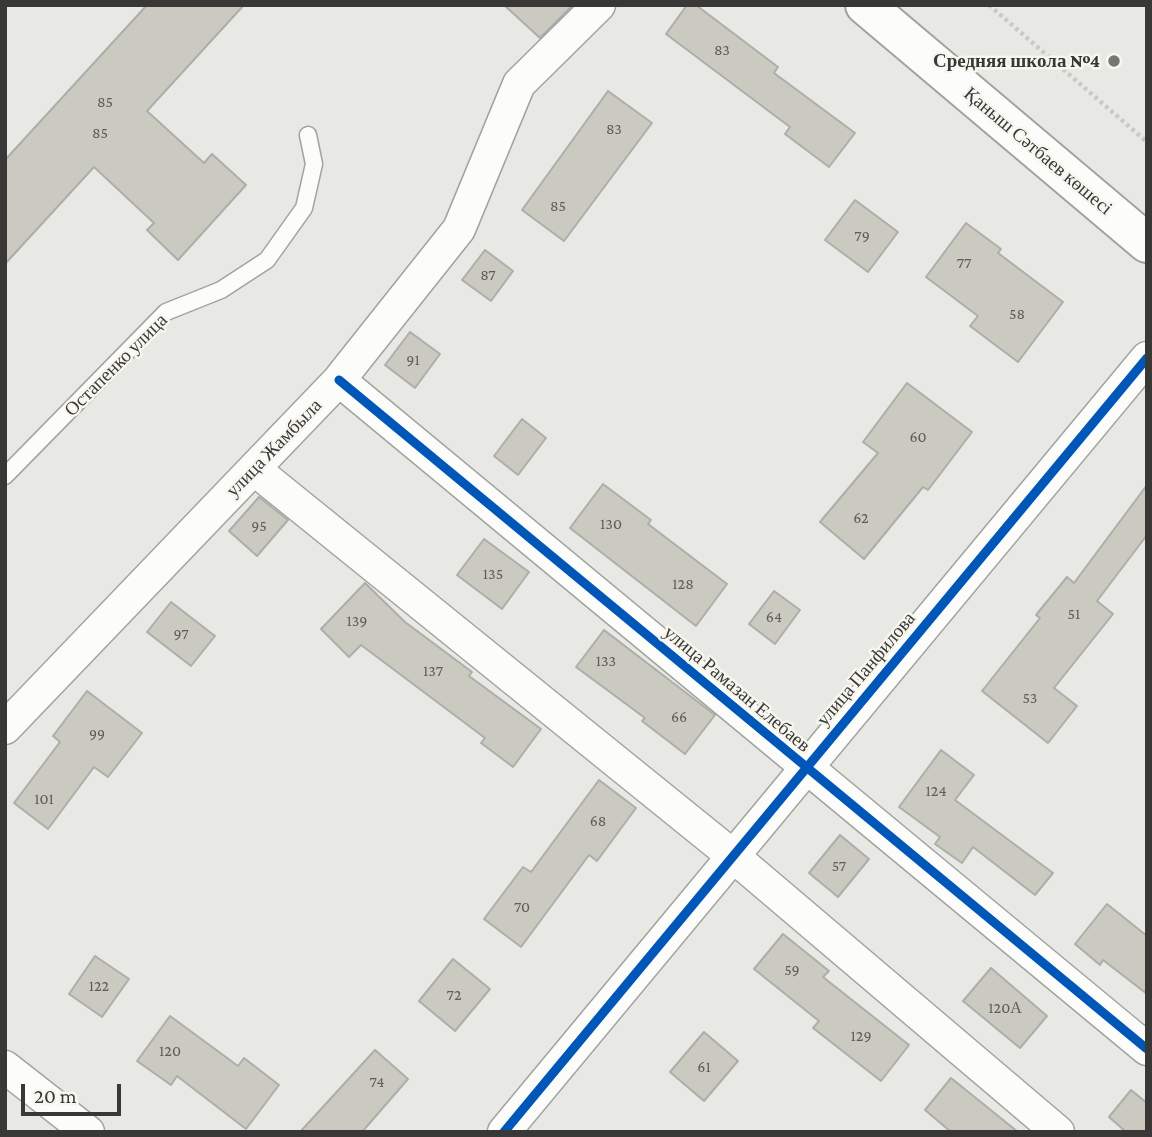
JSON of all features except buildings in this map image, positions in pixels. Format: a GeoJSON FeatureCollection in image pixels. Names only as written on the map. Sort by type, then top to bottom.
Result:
{"type":"FeatureCollection","features":[{"type":"Feature","properties":{"kind":"street","name":"улица Жамбыла"},"geometry":{"type":"LineString","coordinates":[[5,728],[339,380],[459,229],[519,84],[599,5]]}},
{"type":"Feature","properties":{"kind":"street","name":"Қаныш Сәтбаев көшесі"},"geometry":{"type":"LineString","coordinates":[[865,5],[1147,243]]}},
{"type":"Feature","properties":{"kind":"street","name":"улица Панфилова"},"geometry":{"type":"LineString","coordinates":[[504,1132],[1147,358]]}},
{"type":"Feature","properties":{"kind":"street","name":"улица Рамазан Елебаев"},"geometry":{"type":"LineString","coordinates":[[339,380],[805,769],[1147,1049]]}},
{"type":"Feature","properties":{"kind":"street"},"geometry":{"type":"LineString","coordinates":[[254,469],[733,856],[1058,1132]]}},
{"type":"Feature","properties":{"kind":"street"},"geometry":{"type":"LineString","coordinates":[[5,1067],[88,1132]]}},
{"type":"Feature","properties":{"kind":"lane","name":"Остапенко улица"},"geometry":{"type":"LineString","coordinates":[[5,477],[166,312],[221,290],[267,260],[304,208],[314,164],[308,135]]}},
{"type":"Feature","properties":{"kind":"path"},"geometry":{"type":"LineString","coordinates":[[989,5],[1147,142]]}},
{"type":"Feature","properties":{"kind":"cycle path"},"geometry":{"type":"LineString","coordinates":[[504,1132],[1147,358]]}},
{"type":"Feature","properties":{"kind":"cycle path"},"geometry":{"type":"LineString","coordinates":[[339,380],[1147,1049]]}},
{"type":"Feature","properties":{"kind":"place","name":"Средняя школа №4"},"geometry":{"type":"Point","coordinates":[1114,61]}}]}
